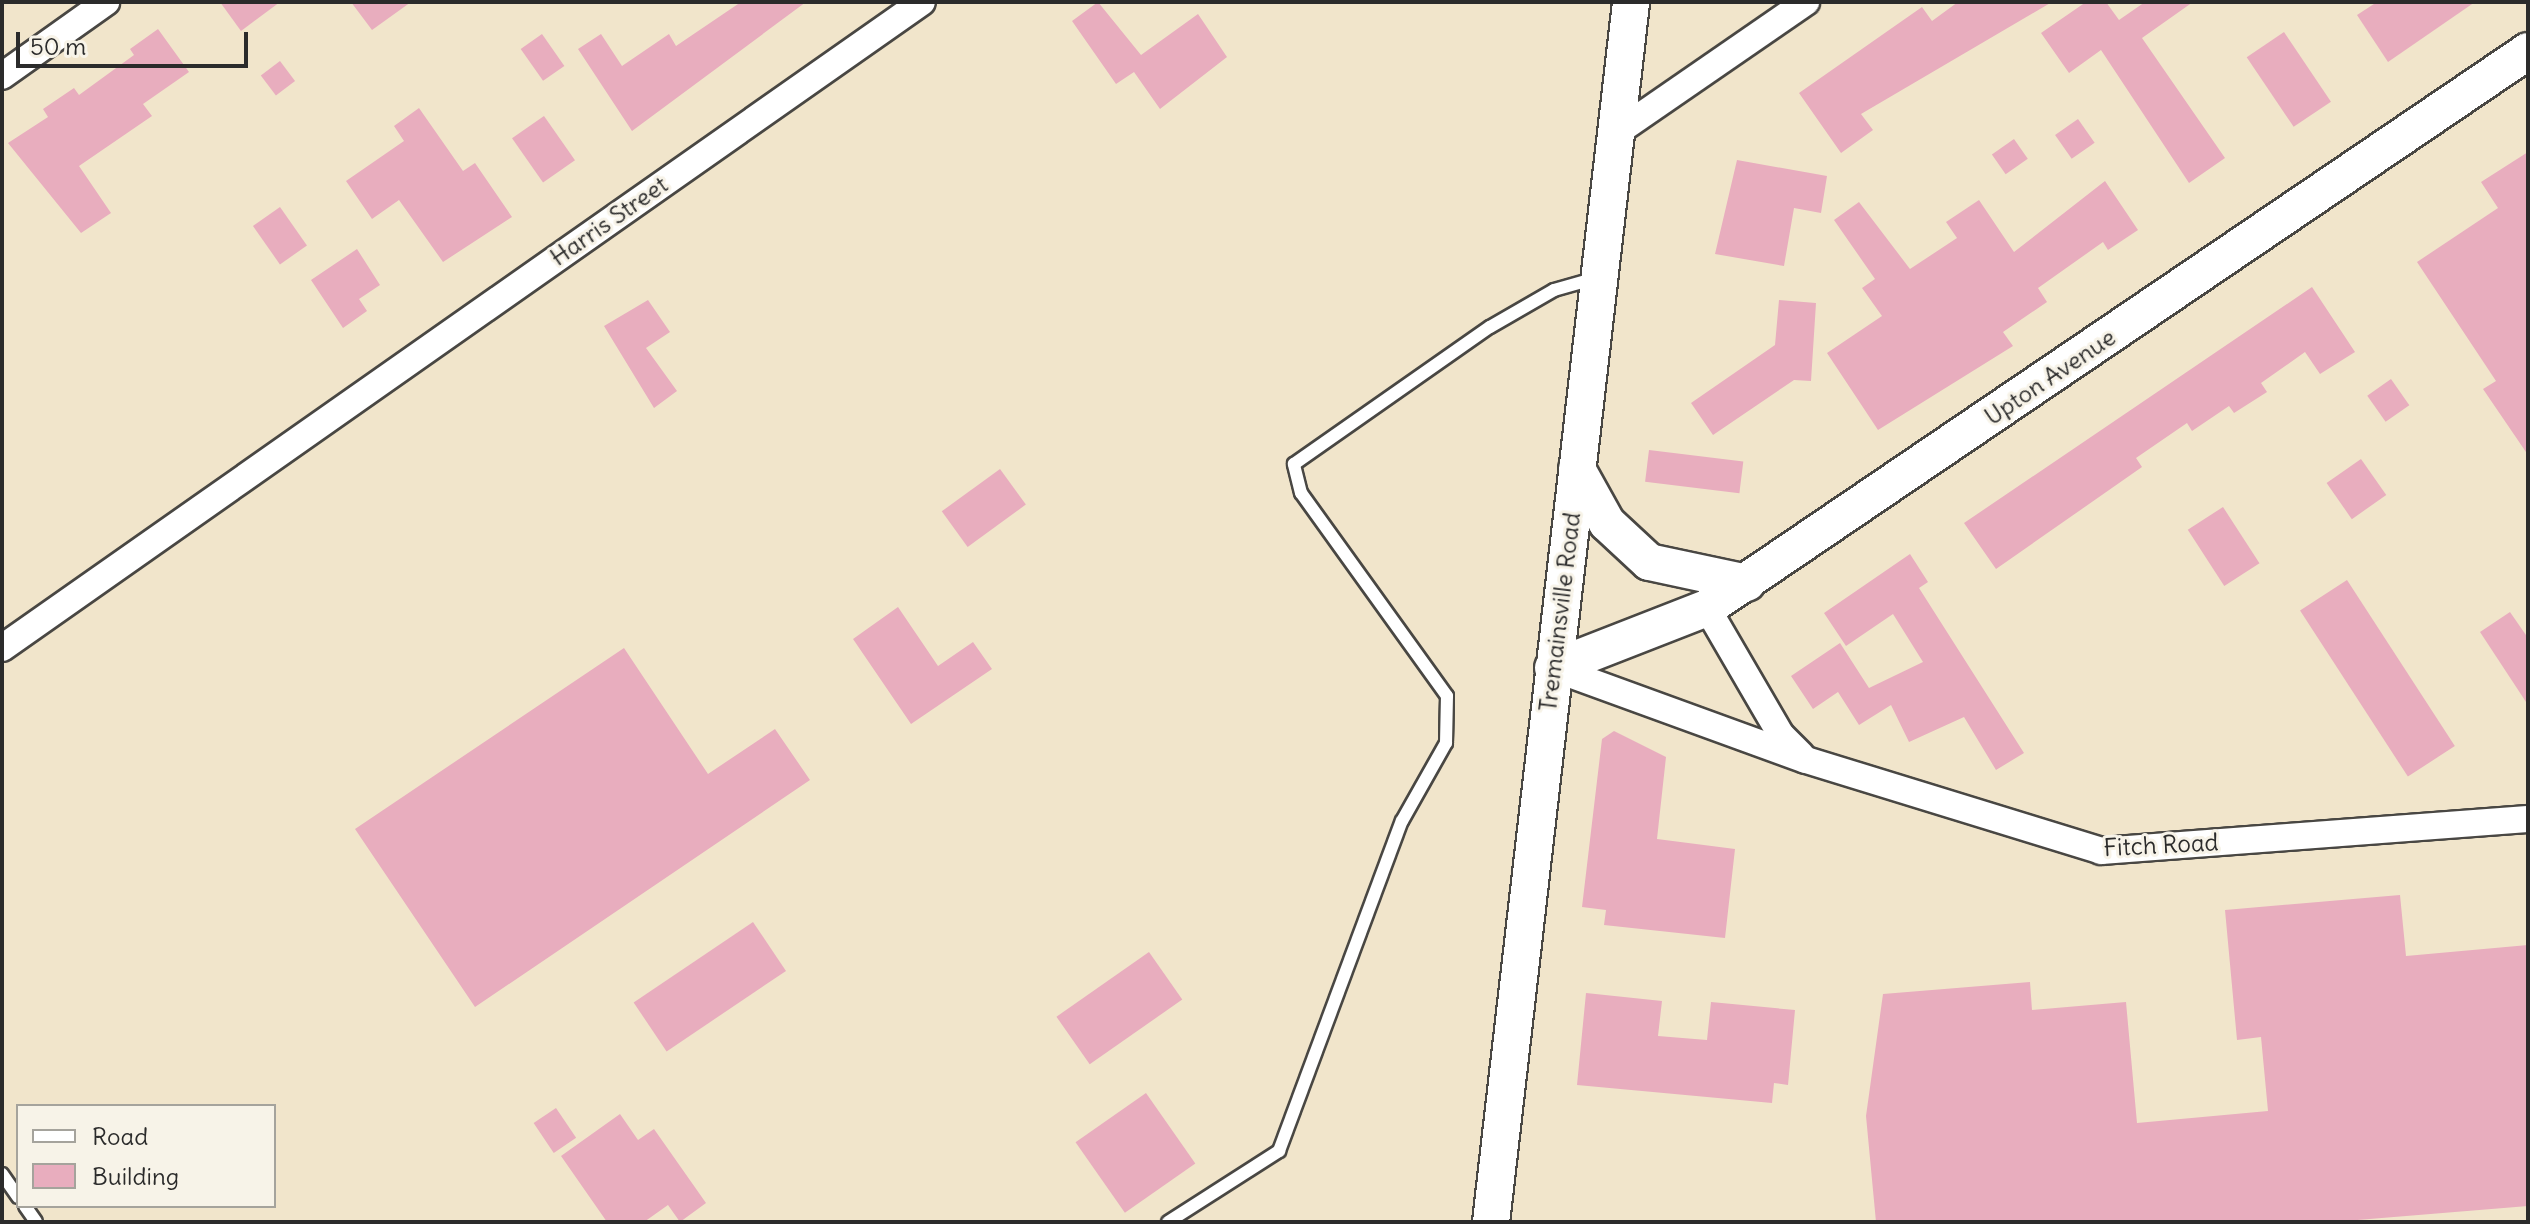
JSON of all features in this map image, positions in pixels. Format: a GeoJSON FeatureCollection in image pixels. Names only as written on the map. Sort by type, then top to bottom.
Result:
{"type":"FeatureCollection","features":[{"type":"Feature","properties":{"kind":"street"},"geometry":{"type":"LineString","coordinates":[[2,76],[106,2]]}},
{"type":"Feature","properties":{"kind":"street","name":"Harris Street"},"geometry":{"type":"LineString","coordinates":[[2,648],[922,2]]}},
{"type":"Feature","properties":{"kind":"street","name":"Tremainsville Road"},"geometry":{"type":"LineString","coordinates":[[1491,1222],[1631,2]]}},
{"type":"Feature","properties":{"kind":"street"},"geometry":{"type":"LineString","coordinates":[[1616,133],[1806,2]]}},
{"type":"Feature","properties":{"kind":"street","name":"Upton Avenue"},"geometry":{"type":"LineString","coordinates":[[1553,668],[1707,608],[1747,583],[2528,51]]}},
{"type":"Feature","properties":{"kind":"street"},"geometry":{"type":"LineString","coordinates":[[1577,469],[1607,523],[1649,562],[1747,583]]}},
{"type":"Feature","properties":{"kind":"street","name":"Fitch Road"},"geometry":{"type":"LineString","coordinates":[[1707,608],[1781,735],[1806,760]]}},
{"type":"Feature","properties":{"kind":"street","name":"Fitch Road"},"geometry":{"type":"LineString","coordinates":[[1553,668],[1806,760],[2101,851],[2528,819]]}},
{"type":"Feature","properties":{"kind":"lane"},"geometry":{"type":"LineString","coordinates":[[1168,1222],[1279,1151],[1402,821],[1446,743],[1447,696],[1301,493],[1294,464],[1490,327],[1554,290],[1599,277]]}},
{"type":"Feature","properties":{"kind":"lane"},"geometry":{"type":"LineString","coordinates":[[2,1174],[16,1194]]}},
{"type":"Feature","properties":{"kind":"building"},"geometry":{"type":"Polygon","coordinates":[[[220,2],[280,2],[241,31],[220,2]]]}},
{"type":"Feature","properties":{"kind":"building"},"geometry":{"type":"Polygon","coordinates":[[[351,2],[411,2],[372,30],[351,2]]]}},
{"type":"Feature","properties":{"kind":"building"},"geometry":{"type":"Polygon","coordinates":[[[741,2],[806,2],[632,131],[578,49],[601,34],[622,66],[669,34],[676,46],[741,2]]]}},
{"type":"Feature","properties":{"kind":"building"},"geometry":{"type":"Polygon","coordinates":[[[1098,2],[1141,55],[1198,14],[1227,57],[1160,109],[1134,72],[1116,84],[1072,21],[1098,2]]]}},
{"type":"Feature","properties":{"kind":"building"},"geometry":{"type":"Polygon","coordinates":[[[1958,2],[2052,2],[1861,114],[1873,130],[1841,153],[1799,93],[1922,7],[1932,21],[1958,2]]]}},
{"type":"Feature","properties":{"kind":"building"},"geometry":{"type":"Polygon","coordinates":[[[2086,2],[2106,2],[2119,20],[2145,2],[2193,2],[2142,38],[2225,158],[2189,183],[2101,50],[2069,73],[2041,33],[2086,2]]]}},
{"type":"Feature","properties":{"kind":"building"},"geometry":{"type":"Polygon","coordinates":[[[2377,2],[2475,2],[2388,62],[2357,15],[2377,2]]]}},
{"type":"Feature","properties":{"kind":"building"},"geometry":{"type":"Polygon","coordinates":[[[158,29],[189,72],[143,104],[152,116],[79,166],[111,213],[81,233],[8,143],[48,117],[43,109],[74,88],[79,95],[134,55],[130,49],[158,29]]]}},
{"type":"Feature","properties":{"kind":"building"},"geometry":{"type":"Polygon","coordinates":[[[2284,32],[2331,102],[2294,127],[2247,57],[2284,32]]]}},
{"type":"Feature","properties":{"kind":"building"},"geometry":{"type":"Polygon","coordinates":[[[542,34],[564,66],[543,81],[521,49],[542,34]]]}},
{"type":"Feature","properties":{"kind":"building"},"geometry":{"type":"Polygon","coordinates":[[[280,61],[295,81],[276,95],[261,75],[280,61]]]}},
{"type":"Feature","properties":{"kind":"building"},"geometry":{"type":"Polygon","coordinates":[[[419,108],[463,171],[475,163],[512,217],[443,262],[399,200],[372,219],[346,181],[404,141],[394,126],[419,108]]]}},
{"type":"Feature","properties":{"kind":"building"},"geometry":{"type":"Polygon","coordinates":[[[544,116],[575,160],[543,183],[512,138],[544,116]]]}},
{"type":"Feature","properties":{"kind":"building"},"geometry":{"type":"Polygon","coordinates":[[[2078,119],[2095,143],[2072,159],[2055,135],[2078,119]]]}},
{"type":"Feature","properties":{"kind":"building"},"geometry":{"type":"Polygon","coordinates":[[[2014,139],[2028,159],[2006,174],[1992,154],[2014,139]]]}},
{"type":"Feature","properties":{"kind":"building"},"geometry":{"type":"Polygon","coordinates":[[[2528,152],[2528,455],[2483,389],[2496,381],[2417,262],[2498,208],[2481,182],[2528,152]]]}},
{"type":"Feature","properties":{"kind":"building"},"geometry":{"type":"Polygon","coordinates":[[[1737,160],[1827,176],[1821,213],[1794,208],[1784,266],[1715,254],[1737,160]]]}},
{"type":"Feature","properties":{"kind":"building"},"geometry":{"type":"Polygon","coordinates":[[[2105,181],[2138,230],[2108,250],[2103,242],[2038,288],[2047,302],[2003,332],[2013,346],[1878,430],[1827,353],[1882,316],[1862,288],[1875,279],[1834,220],[1859,202],[1910,269],[1957,238],[1946,222],[1979,200],[2014,252],[2105,181]]]}},
{"type":"Feature","properties":{"kind":"building"},"geometry":{"type":"Polygon","coordinates":[[[280,207],[307,246],[280,264],[253,226],[280,207]]]}},
{"type":"Feature","properties":{"kind":"building"},"geometry":{"type":"Polygon","coordinates":[[[357,249],[380,285],[359,299],[367,311],[343,328],[311,280],[357,249]]]}},
{"type":"Feature","properties":{"kind":"building"},"geometry":{"type":"Polygon","coordinates":[[[2312,287],[2355,352],[2320,374],[2305,352],[2261,383],[2267,392],[2234,413],[2229,406],[2192,431],[2187,423],[2136,458],[2142,467],[1996,569],[1964,523],[2312,287]]]}},
{"type":"Feature","properties":{"kind":"building"},"geometry":{"type":"Polygon","coordinates":[[[648,300],[670,332],[646,348],[677,391],[654,408],[604,326],[648,300]]]}},
{"type":"Feature","properties":{"kind":"building"},"geometry":{"type":"Polygon","coordinates":[[[1779,300],[1816,303],[1811,381],[1794,380],[1713,435],[1691,403],[1775,345],[1779,300]]]}},
{"type":"Feature","properties":{"kind":"building"},"geometry":{"type":"Polygon","coordinates":[[[2391,379],[2409,405],[2386,422],[2367,396],[2391,379]]]}},
{"type":"Feature","properties":{"kind":"building"},"geometry":{"type":"Polygon","coordinates":[[[1649,450],[1743,462],[1739,493],[1645,482],[1649,450]]]}},
{"type":"Feature","properties":{"kind":"building"},"geometry":{"type":"Polygon","coordinates":[[[2361,459],[2386,495],[2352,519],[2327,483],[2361,459]]]}},
{"type":"Feature","properties":{"kind":"building"},"geometry":{"type":"Polygon","coordinates":[[[1000,469],[1026,505],[968,547],[942,511],[1000,469]]]}},
{"type":"Feature","properties":{"kind":"building"},"geometry":{"type":"Polygon","coordinates":[[[2223,507],[2259,563],[2224,586],[2188,530],[2223,507]]]}},
{"type":"Feature","properties":{"kind":"building"},"geometry":{"type":"Polygon","coordinates":[[[1910,554],[1928,582],[1919,588],[2024,753],[1996,770],[1964,717],[1909,742],[1891,705],[1859,725],[1838,692],[1813,709],[1791,676],[1840,643],[1869,688],[1923,662],[1893,614],[1846,646],[1824,613],[1910,554]]]}},
{"type":"Feature","properties":{"kind":"building"},"geometry":{"type":"Polygon","coordinates":[[[2347,580],[2455,746],[2408,777],[2300,610],[2347,580]]]}},
{"type":"Feature","properties":{"kind":"building"},"geometry":{"type":"Polygon","coordinates":[[[898,607],[938,666],[973,642],[992,669],[911,724],[853,639],[898,607]]]}},
{"type":"Feature","properties":{"kind":"building"},"geometry":{"type":"Polygon","coordinates":[[[2510,612],[2528,638],[2528,705],[2480,632],[2510,612]]]}},
{"type":"Feature","properties":{"kind":"building"},"geometry":{"type":"Polygon","coordinates":[[[624,648],[708,774],[775,729],[810,780],[475,1007],[355,829],[624,648]]]}},
{"type":"Feature","properties":{"kind":"building"},"geometry":{"type":"Polygon","coordinates":[[[1614,731],[1666,757],[1657,839],[1735,849],[1725,938],[1604,925],[1606,910],[1582,907],[1602,739],[1614,731]]]}},
{"type":"Feature","properties":{"kind":"building"},"geometry":{"type":"Polygon","coordinates":[[[2400,895],[2406,956],[2528,945],[2528,1206],[2333,1222],[1876,1222],[1866,1116],[1883,994],[2030,982],[2032,1010],[2126,1002],[2137,1123],[2268,1111],[2261,1037],[2237,1040],[2225,910],[2400,895]]]}},
{"type":"Feature","properties":{"kind":"building"},"geometry":{"type":"Polygon","coordinates":[[[753,922],[786,971],[667,1051],[634,1003],[753,922]]]}},
{"type":"Feature","properties":{"kind":"building"},"geometry":{"type":"Polygon","coordinates":[[[1149,952],[1182,1000],[1090,1064],[1056,1017],[1149,952]]]}},
{"type":"Feature","properties":{"kind":"building"},"geometry":{"type":"Polygon","coordinates":[[[1586,993],[1662,1001],[1658,1036],[1707,1040],[1711,1002],[1795,1010],[1788,1085],[1774,1083],[1772,1103],[1577,1085],[1586,993]]]}},
{"type":"Feature","properties":{"kind":"building"},"geometry":{"type":"Polygon","coordinates":[[[1146,1093],[1195,1163],[1125,1213],[1076,1142],[1146,1093]]]}},
{"type":"Feature","properties":{"kind":"building"},"geometry":{"type":"Polygon","coordinates":[[[556,1108],[576,1138],[554,1153],[534,1123],[556,1108]]]}},
{"type":"Feature","properties":{"kind":"building"},"geometry":{"type":"Polygon","coordinates":[[[620,1114],[638,1140],[654,1129],[706,1203],[680,1222],[668,1205],[644,1222],[607,1222],[561,1156],[620,1114]]]}}]}
